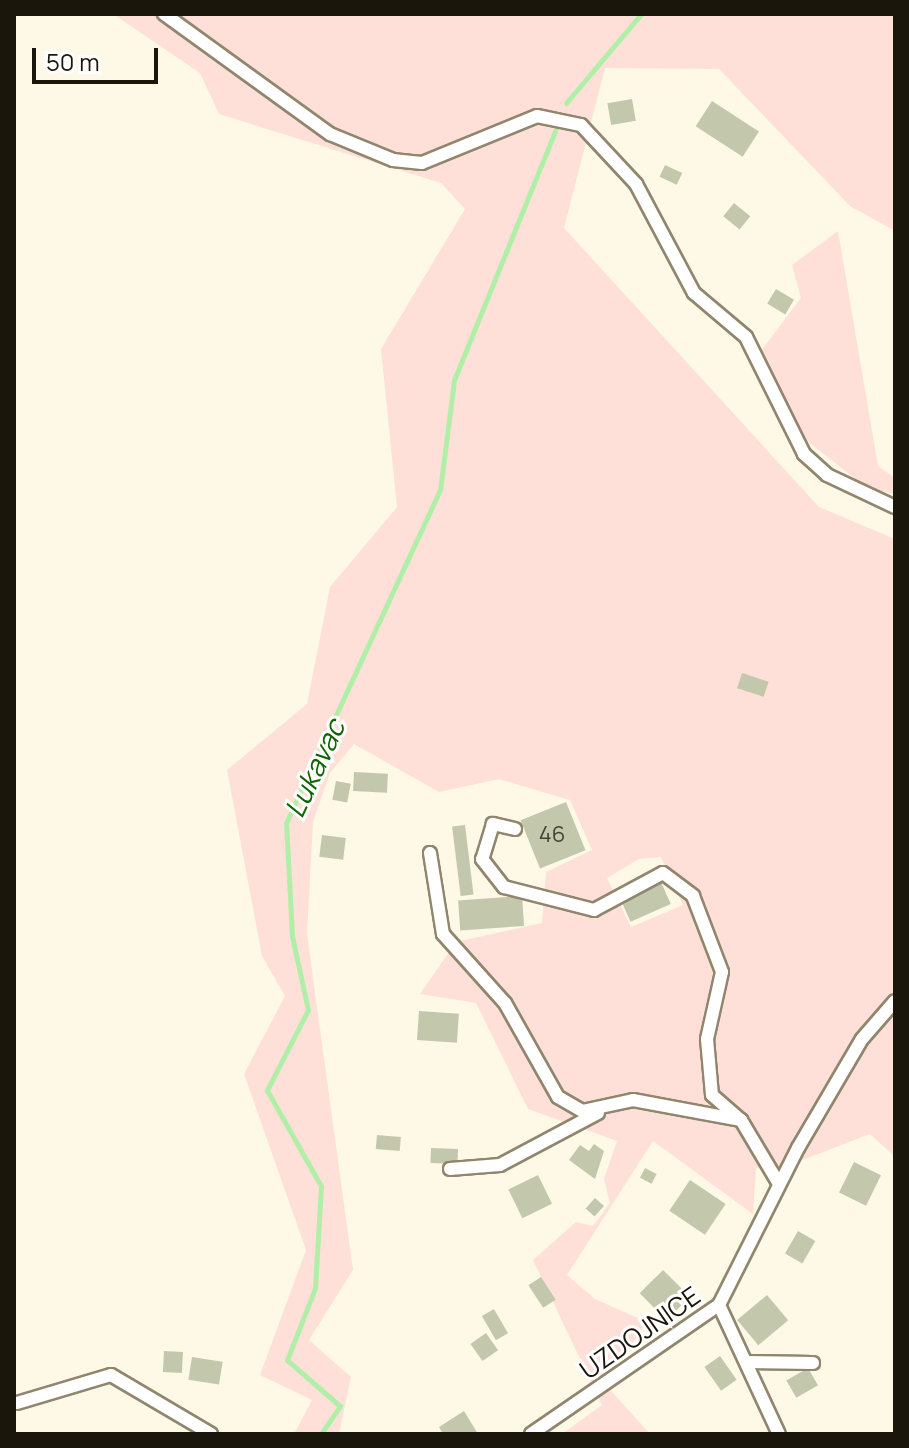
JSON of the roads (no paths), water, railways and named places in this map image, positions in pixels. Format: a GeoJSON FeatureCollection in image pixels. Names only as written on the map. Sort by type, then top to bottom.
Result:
{"type":"FeatureCollection","features":[{"type":"Feature","properties":{"kind":"street"},"geometry":{"type":"LineString","coordinates":[[164,14],[330,134],[422,163],[537,116],[581,125],[636,184],[694,293],[746,337],[804,454],[827,475],[895,507]]}},
{"type":"Feature","properties":{"kind":"street"},"geometry":{"type":"LineString","coordinates":[[515,829],[493,824],[482,859],[504,887],[594,910],[663,873],[693,896],[722,972],[707,1039],[712,1095],[741,1120],[779,1184]]}},
{"type":"Feature","properties":{"kind":"street"},"geometry":{"type":"LineString","coordinates":[[430,853],[443,934],[505,1003],[558,1097],[598,1113]]}},
{"type":"Feature","properties":{"kind":"street","name":"UZDOJNICE"},"geometry":{"type":"LineString","coordinates":[[531,1434],[719,1305],[779,1184],[862,1039],[895,1001]]}},
{"type":"Feature","properties":{"kind":"street"},"geometry":{"type":"LineString","coordinates":[[450,1169],[500,1165],[598,1113],[633,1100],[741,1120]]}},
{"type":"Feature","properties":{"kind":"street"},"geometry":{"type":"LineString","coordinates":[[719,1305],[779,1434]]}},
{"type":"Feature","properties":{"kind":"street"},"geometry":{"type":"LineString","coordinates":[[747,1362],[813,1363]]}},
{"type":"Feature","properties":{"kind":"street"},"geometry":{"type":"LineString","coordinates":[[17,1403],[111,1375],[211,1434]]}},
{"type":"Feature","properties":{"kind":"waterway","name":"Lukavac"},"geometry":{"type":"LineString","coordinates":[[566,103],[641,14]]}},
{"type":"Feature","properties":{"kind":"waterway","name":"Lukavac"},"geometry":{"type":"LineString","coordinates":[[321,1434],[340,1406],[287,1360],[315,1288],[321,1186],[267,1090],[308,1010],[292,936],[286,823],[440,490],[454,380],[556,129]]}}]}
